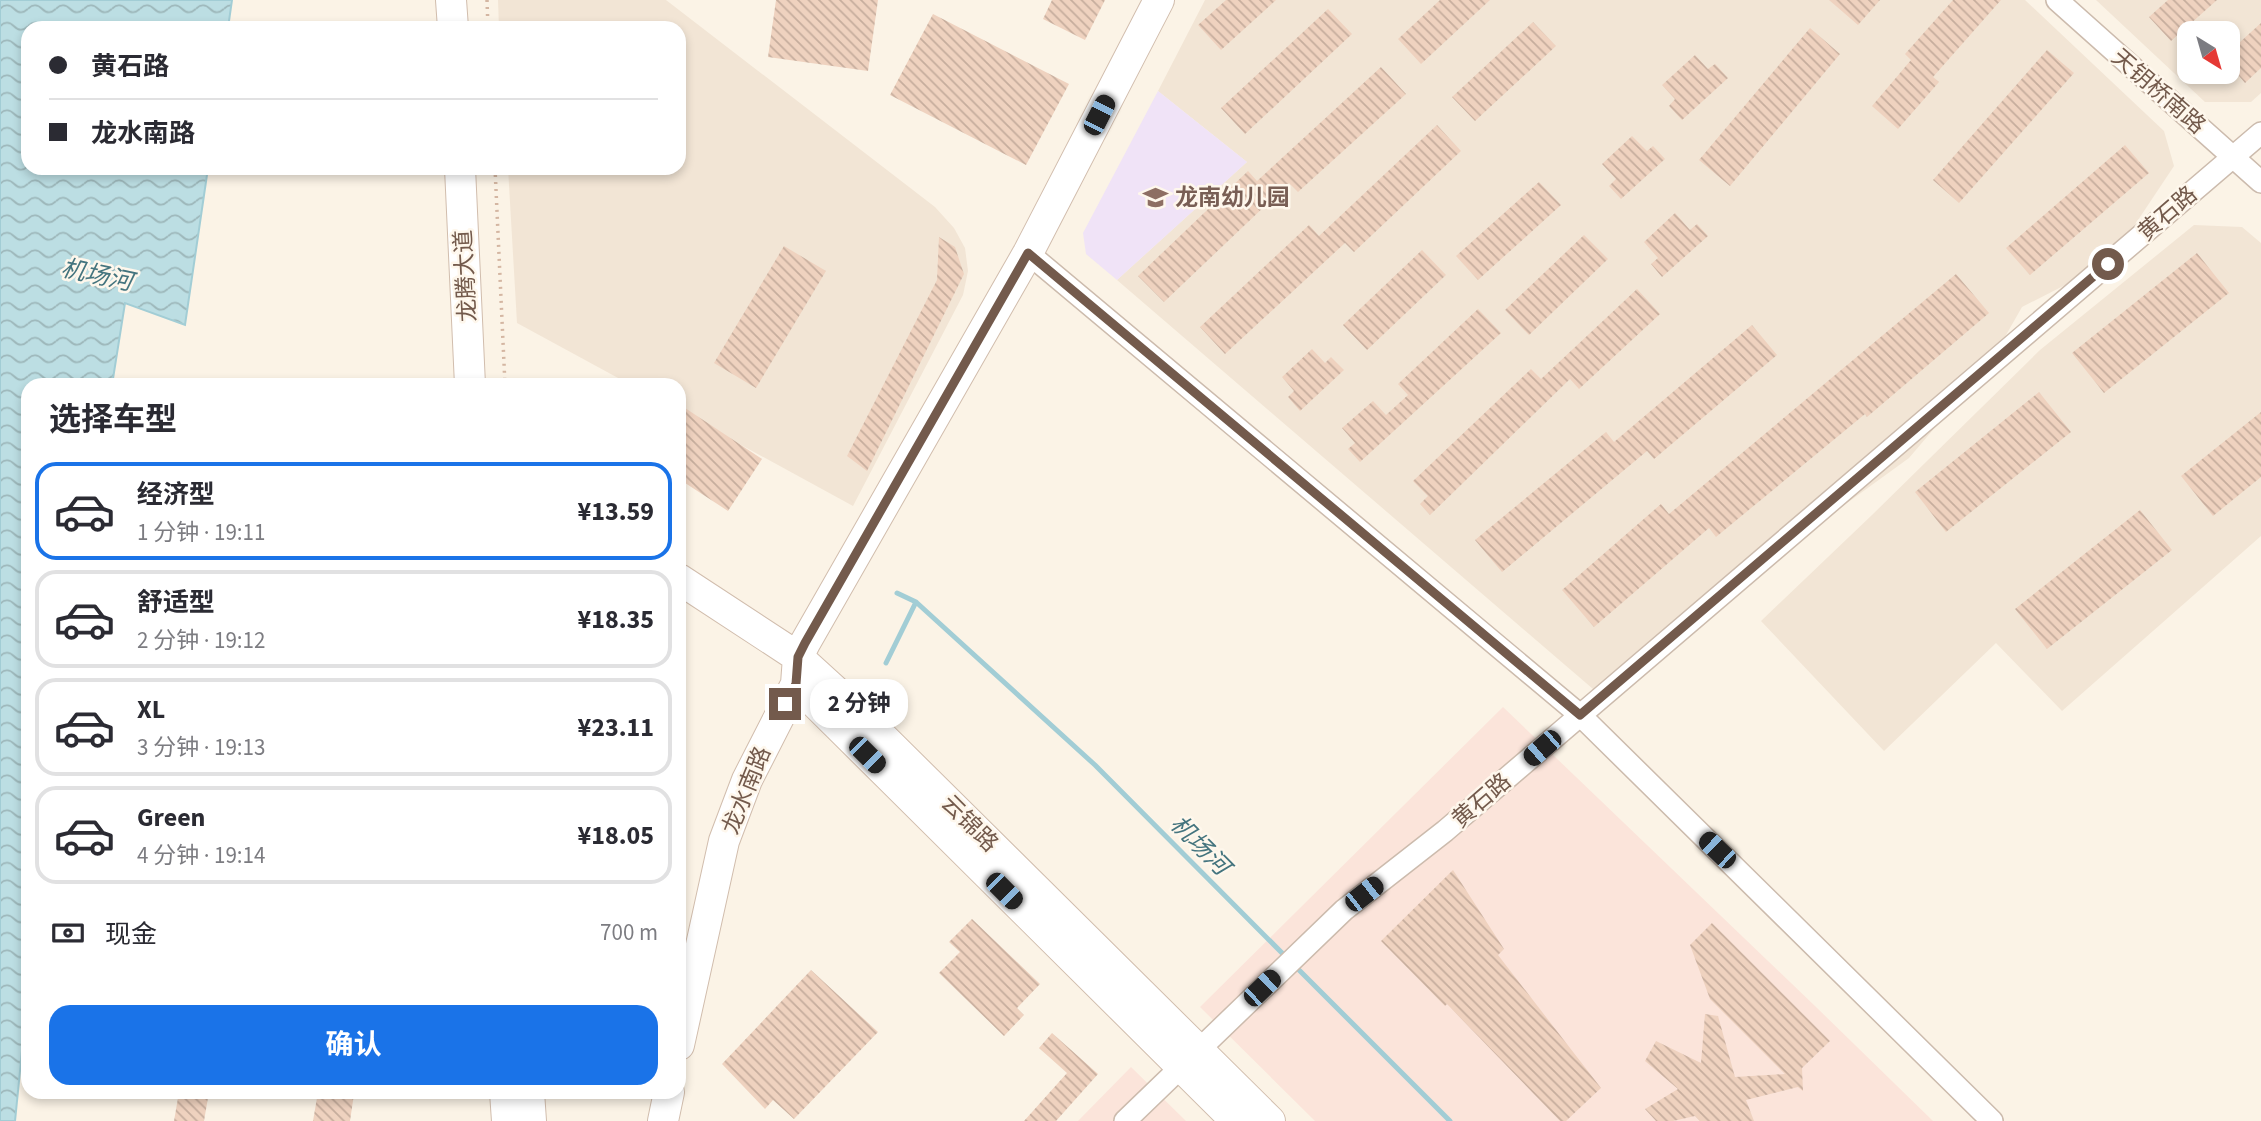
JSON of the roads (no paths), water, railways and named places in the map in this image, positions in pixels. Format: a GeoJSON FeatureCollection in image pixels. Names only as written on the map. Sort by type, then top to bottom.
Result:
{"type":"FeatureCollection","features":[{"type":"Feature","properties":{"kind":"main road"},"geometry":{"type":"LineString","coordinates":[[451,0],[452,21]]}},
{"type":"Feature","properties":{"kind":"main road"},"geometry":{"type":"LineString","coordinates":[[469,0],[470,21]]}},
{"type":"Feature","properties":{"kind":"main road","name":"龙水南路"},"geometry":{"type":"LineString","coordinates":[[686,1013],[724,841],[747,780],[797,671],[1028,253],[1159,0]]}},
{"type":"Feature","properties":{"kind":"main road","name":"龙腾大道"},"geometry":{"type":"LineString","coordinates":[[460,175],[470,378]]}},
{"type":"Feature","properties":{"kind":"main road","name":"龙腾大道"},"geometry":{"type":"LineString","coordinates":[[475,175],[486,378]]}},
{"type":"Feature","properties":{"kind":"main road","name":"云锦路"},"geometry":{"type":"LineString","coordinates":[[686,584],[797,671],[1189,1058],[1270,1121]]}},
{"type":"Feature","properties":{"kind":"main road","name":"云锦路"},"geometry":{"type":"LineString","coordinates":[[1189,1058],[1236,1121]]}},
{"type":"Feature","properties":{"kind":"main road"},"geometry":{"type":"LineString","coordinates":[[505,1099],[507,1121]]}},
{"type":"Feature","properties":{"kind":"main road"},"geometry":{"type":"LineString","coordinates":[[529,1099],[531,1121]]}},
{"type":"Feature","properties":{"kind":"main road"},"geometry":{"type":"LineString","coordinates":[[663,1121],[668,1099]]}},
{"type":"Feature","properties":{"kind":"street","name":"天钥桥南路"},"geometry":{"type":"LineString","coordinates":[[2057,0],[2261,182]]}},
{"type":"Feature","properties":{"kind":"street","name":"黄石路"},"geometry":{"type":"LineString","coordinates":[[1125,1121],[1344,909],[1444,831],[2261,133]]}},
{"type":"Feature","properties":{"kind":"street"},"geometry":{"type":"LineString","coordinates":[[1028,253],[1580,715],[1992,1121]]}},
{"type":"Feature","properties":{"kind":"water"},"geometry":{"type":"Polygon","coordinates":[[[0,0],[232,0],[229,21],[21,21],[21,175],[207,175],[185,325],[125,303],[113,378],[21,378],[21,1061],[15,1121],[0,1121],[0,0]]]}},
{"type":"Feature","properties":{"kind":"waterway","name":"机场河"},"geometry":{"type":"LineString","coordinates":[[897,593],[916,602],[1095,765],[1287,958]]}},
{"type":"Feature","properties":{"kind":"waterway","name":"机场河"},"geometry":{"type":"LineString","coordinates":[[886,663],[916,602]]}},
{"type":"Feature","properties":{"kind":"waterway","name":"机场河"},"geometry":{"type":"LineString","coordinates":[[1294,965],[1450,1121]]}},
{"type":"Feature","properties":{"kind":"place","name":"龙南幼儿园"},"geometry":{"type":"Point","coordinates":[1155,197]}}]}
